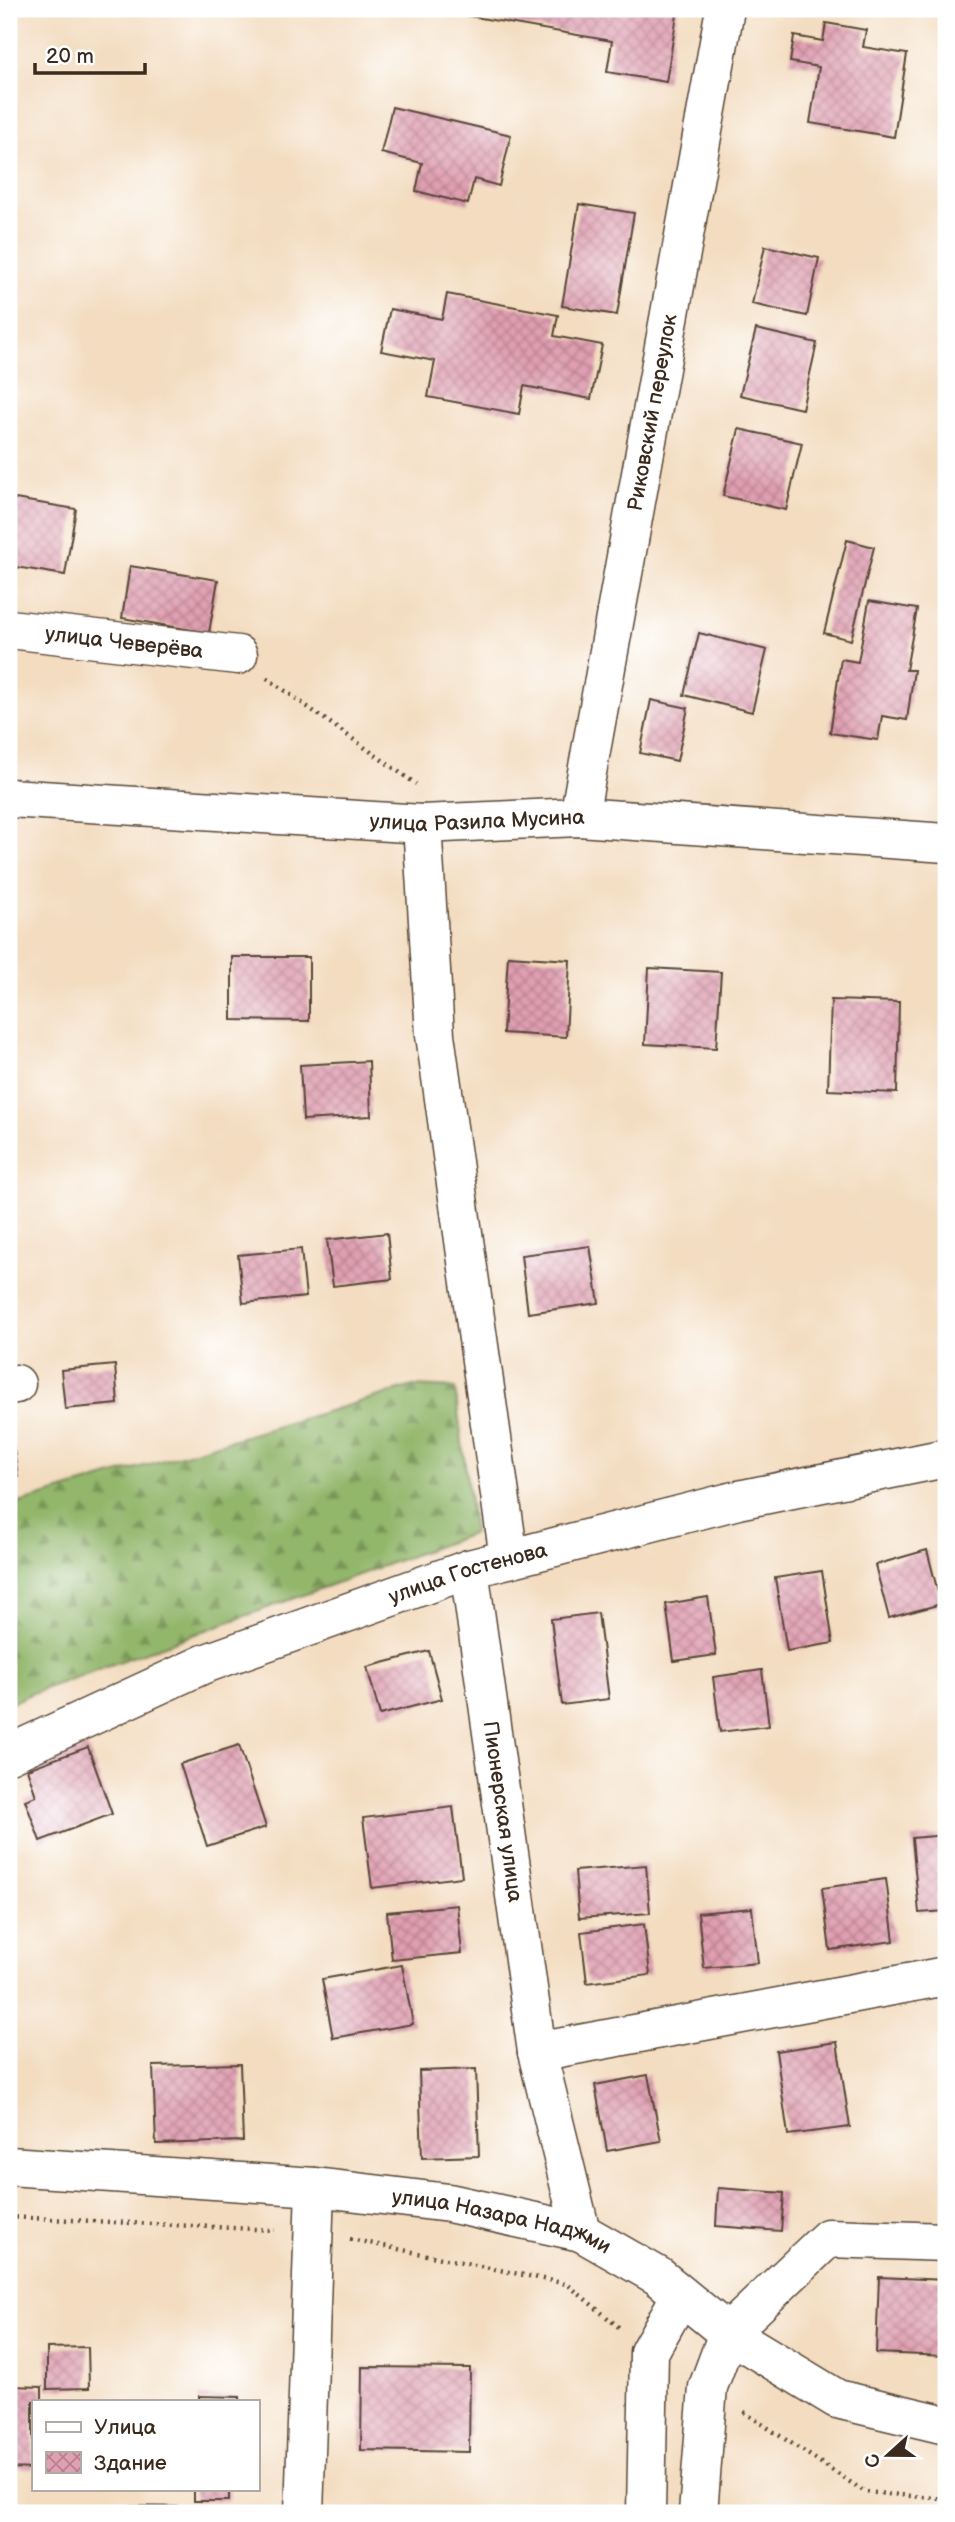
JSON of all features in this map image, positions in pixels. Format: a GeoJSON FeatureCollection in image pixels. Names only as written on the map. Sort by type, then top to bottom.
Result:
{"type":"FeatureCollection","features":[{"type":"Feature","properties":{"kind":"street","name":"Риковский переулок"},"geometry":{"type":"LineString","coordinates":[[579,817],[725,9]]}},
{"type":"Feature","properties":{"kind":"street","name":"улица Чеверёва"},"geometry":{"type":"LineString","coordinates":[[9,629],[238,655]]}},
{"type":"Feature","properties":{"kind":"street","name":"улица Разила Мусина"},"geometry":{"type":"LineString","coordinates":[[9,798],[422,824],[579,817],[946,843]]}},
{"type":"Feature","properties":{"kind":"street"},"geometry":{"type":"LineString","coordinates":[[422,824],[435,1035],[509,1558]]}},
{"type":"Feature","properties":{"kind":"street","name":"улица Гостенова"},"geometry":{"type":"LineString","coordinates":[[9,1754],[204,1664],[470,1569],[738,1500],[946,1458]]}},
{"type":"Feature","properties":{"kind":"street","name":"Пионерская улица"},"geometry":{"type":"LineString","coordinates":[[470,1569],[537,2052],[581,2232]]}},
{"type":"Feature","properties":{"kind":"street"},"geometry":{"type":"LineString","coordinates":[[537,2052],[946,1976]]}},
{"type":"Feature","properties":{"kind":"street","name":"улица Назара Наджми"},"geometry":{"type":"LineString","coordinates":[[9,2166],[315,2187],[449,2203],[581,2232],[658,2276],[728,2333],[837,2399],[946,2425]]}},
{"type":"Feature","properties":{"kind":"street"},"geometry":{"type":"LineString","coordinates":[[304,2513],[315,2187]]}},
{"type":"Feature","properties":{"kind":"street"},"geometry":{"type":"LineString","coordinates":[[698,2513],[708,2387],[728,2333],[828,2238],[946,2242]]}},
{"type":"Feature","properties":{"kind":"street"},"geometry":{"type":"LineString","coordinates":[[646,2513],[649,2352],[681,2295]]}},
{"type":"Feature","properties":{"kind":"path"},"geometry":{"type":"LineString","coordinates":[[238,655],[328,723],[417,785]]}},
{"type":"Feature","properties":{"kind":"path"},"geometry":{"type":"LineString","coordinates":[[9,2217],[313,2231],[567,2284],[649,2352]]}},
{"type":"Feature","properties":{"kind":"path"},"geometry":{"type":"LineString","coordinates":[[708,2387],[864,2492],[946,2499]]}},
{"type":"Feature","properties":{"kind":"green space"},"geometry":{"type":"Polygon","coordinates":[[[413,1386],[455,1388],[474,1533],[30,1694],[9,1704],[9,1506],[413,1386]]]}},
{"type":"Feature","properties":{"kind":"building"},"geometry":{"type":"Polygon","coordinates":[[[429,9],[678,9],[666,82],[607,72],[612,41],[429,9]]]}},
{"type":"Feature","properties":{"kind":"building"},"geometry":{"type":"Polygon","coordinates":[[[826,23],[866,30],[863,47],[907,54],[894,137],[810,123],[819,67],[790,62],[794,36],[823,41],[826,23]]]}},
{"type":"Feature","properties":{"kind":"building"},"geometry":{"type":"Polygon","coordinates":[[[392,107],[511,135],[499,186],[474,179],[468,204],[416,191],[422,163],[381,153],[392,107]]]}},
{"type":"Feature","properties":{"kind":"building"},"geometry":{"type":"Polygon","coordinates":[[[579,204],[634,213],[617,315],[562,306],[579,204]]]}},
{"type":"Feature","properties":{"kind":"building"},"geometry":{"type":"Polygon","coordinates":[[[765,246],[819,258],[807,316],[752,304],[765,246]]]}},
{"type":"Feature","properties":{"kind":"building"},"geometry":{"type":"Polygon","coordinates":[[[447,294],[558,315],[554,336],[602,345],[591,399],[524,386],[519,414],[428,397],[435,361],[381,351],[390,309],[442,319],[447,294]]]}},
{"type":"Feature","properties":{"kind":"building"},"geometry":{"type":"Polygon","coordinates":[[[756,329],[817,343],[802,409],[740,395],[756,329]]]}},
{"type":"Feature","properties":{"kind":"building"},"geometry":{"type":"Polygon","coordinates":[[[739,429],[802,443],[786,510],[723,496],[739,429]]]}},
{"type":"Feature","properties":{"kind":"building"},"geometry":{"type":"Polygon","coordinates":[[[9,498],[76,509],[65,575],[9,566],[9,498]]]}},
{"type":"Feature","properties":{"kind":"building"},"geometry":{"type":"Polygon","coordinates":[[[847,540],[874,547],[851,640],[824,633],[847,540]]]}},
{"type":"Feature","properties":{"kind":"building"},"geometry":{"type":"Polygon","coordinates":[[[130,566],[218,580],[209,633],[122,618],[130,566]]]}},
{"type":"Feature","properties":{"kind":"building"},"geometry":{"type":"Polygon","coordinates":[[[869,601],[917,609],[906,670],[914,670],[907,720],[882,716],[878,740],[830,733],[841,659],[858,662],[869,601]]]}},
{"type":"Feature","properties":{"kind":"building"},"geometry":{"type":"Polygon","coordinates":[[[699,633],[767,650],[752,712],[684,695],[699,633]]]}},
{"type":"Feature","properties":{"kind":"building"},"geometry":{"type":"Polygon","coordinates":[[[651,700],[688,708],[677,761],[640,753],[651,700]]]}},
{"type":"Feature","properties":{"kind":"building"},"geometry":{"type":"Polygon","coordinates":[[[508,956],[570,960],[566,1037],[503,1033],[508,956]]]}},
{"type":"Feature","properties":{"kind":"building"},"geometry":{"type":"Polygon","coordinates":[[[232,957],[309,957],[309,1021],[232,1020],[232,957]]]}},
{"type":"Feature","properties":{"kind":"building"},"geometry":{"type":"Polygon","coordinates":[[[649,968],[721,972],[716,1048],[645,1044],[649,968]]]}},
{"type":"Feature","properties":{"kind":"building"},"geometry":{"type":"Polygon","coordinates":[[[831,1000],[899,1002],[897,1093],[828,1090],[831,1000]]]}},
{"type":"Feature","properties":{"kind":"building"},"geometry":{"type":"Polygon","coordinates":[[[369,1061],[371,1116],[303,1120],[300,1065],[369,1061]]]}},
{"type":"Feature","properties":{"kind":"building"},"geometry":{"type":"Polygon","coordinates":[[[387,1233],[392,1279],[333,1286],[327,1240],[387,1233]]]}},
{"type":"Feature","properties":{"kind":"building"},"geometry":{"type":"Polygon","coordinates":[[[590,1246],[599,1303],[528,1313],[521,1255],[590,1246]]]}},
{"type":"Feature","properties":{"kind":"building"},"geometry":{"type":"Polygon","coordinates":[[[301,1249],[306,1297],[243,1303],[238,1255],[301,1249]]]}},
{"type":"Feature","properties":{"kind":"building"},"geometry":{"type":"Polygon","coordinates":[[[115,1365],[118,1404],[65,1409],[61,1370],[115,1365]]]}},
{"type":"Feature","properties":{"kind":"building"},"geometry":{"type":"Polygon","coordinates":[[[9,1417],[18,1476],[9,1477],[9,1417]]]}},
{"type":"Feature","properties":{"kind":"building"},"geometry":{"type":"Polygon","coordinates":[[[927,1550],[941,1604],[889,1618],[875,1565],[927,1550]]]}},
{"type":"Feature","properties":{"kind":"building"},"geometry":{"type":"Polygon","coordinates":[[[822,1571],[833,1643],[787,1651],[775,1578],[822,1571]]]}},
{"type":"Feature","properties":{"kind":"building"},"geometry":{"type":"Polygon","coordinates":[[[708,1597],[716,1655],[674,1661],[666,1604],[708,1597]]]}},
{"type":"Feature","properties":{"kind":"building"},"geometry":{"type":"Polygon","coordinates":[[[598,1613],[609,1699],[562,1705],[551,1619],[598,1613]]]}},
{"type":"Feature","properties":{"kind":"building"},"geometry":{"type":"Polygon","coordinates":[[[429,1651],[442,1699],[380,1715],[367,1667],[429,1651]]]}},
{"type":"Feature","properties":{"kind":"building"},"geometry":{"type":"Polygon","coordinates":[[[762,1670],[769,1726],[720,1732],[713,1677],[762,1670]]]}},
{"type":"Feature","properties":{"kind":"building"},"geometry":{"type":"Polygon","coordinates":[[[239,1745],[266,1827],[207,1846],[180,1764],[239,1745]]]}},
{"type":"Feature","properties":{"kind":"building"},"geometry":{"type":"Polygon","coordinates":[[[88,1747],[112,1814],[40,1841],[25,1800],[36,1796],[27,1769],[88,1747]]]}},
{"type":"Feature","properties":{"kind":"building"},"geometry":{"type":"Polygon","coordinates":[[[453,1807],[462,1877],[372,1888],[363,1818],[453,1807]]]}},
{"type":"Feature","properties":{"kind":"building"},"geometry":{"type":"Polygon","coordinates":[[[946,1835],[946,1911],[919,1913],[912,1838],[946,1835]]]}},
{"type":"Feature","properties":{"kind":"building"},"geometry":{"type":"Polygon","coordinates":[[[646,1865],[650,1913],[579,1918],[575,1871],[646,1865]]]}},
{"type":"Feature","properties":{"kind":"building"},"geometry":{"type":"Polygon","coordinates":[[[886,1879],[894,1941],[830,1950],[822,1888],[886,1879]]]}},
{"type":"Feature","properties":{"kind":"building"},"geometry":{"type":"Polygon","coordinates":[[[457,1905],[462,1953],[392,1960],[387,1912],[457,1905]]]}},
{"type":"Feature","properties":{"kind":"building"},"geometry":{"type":"Polygon","coordinates":[[[752,1908],[758,1963],[704,1968],[698,1913],[752,1908]]]}},
{"type":"Feature","properties":{"kind":"building"},"geometry":{"type":"Polygon","coordinates":[[[644,1924],[650,1975],[587,1983],[581,1932],[644,1924]]]}},
{"type":"Feature","properties":{"kind":"building"},"geometry":{"type":"Polygon","coordinates":[[[402,1965],[413,2024],[333,2038],[322,1979],[402,1965]]]}},
{"type":"Feature","properties":{"kind":"building"},"geometry":{"type":"Polygon","coordinates":[[[837,2042],[850,2127],[788,2135],[776,2051],[837,2042]]]}},
{"type":"Feature","properties":{"kind":"building"},"geometry":{"type":"Polygon","coordinates":[[[240,2064],[243,2141],[156,2144],[153,2066],[240,2064]]]}},
{"type":"Feature","properties":{"kind":"building"},"geometry":{"type":"Polygon","coordinates":[[[476,2069],[479,2156],[422,2158],[419,2071],[476,2069]]]}},
{"type":"Feature","properties":{"kind":"building"},"geometry":{"type":"Polygon","coordinates":[[[648,2075],[661,2141],[607,2151],[595,2085],[648,2075]]]}},
{"type":"Feature","properties":{"kind":"building"},"geometry":{"type":"Polygon","coordinates":[[[718,2188],[784,2193],[781,2231],[716,2226],[718,2188]]]}},
{"type":"Feature","properties":{"kind":"building"},"geometry":{"type":"Polygon","coordinates":[[[879,2277],[946,2280],[946,2356],[876,2353],[879,2277]]]}},
{"type":"Feature","properties":{"kind":"building"},"geometry":{"type":"Polygon","coordinates":[[[88,2347],[89,2388],[47,2389],[47,2348],[88,2347]]]}},
{"type":"Feature","properties":{"kind":"building"},"geometry":{"type":"Polygon","coordinates":[[[362,2367],[470,2368],[469,2452],[361,2450],[362,2367]]]}},
{"type":"Feature","properties":{"kind":"building"},"geometry":{"type":"Polygon","coordinates":[[[9,2386],[42,2387],[42,2400],[32,2400],[32,2469],[9,2468],[9,2386]]]}},
{"type":"Feature","properties":{"kind":"building"},"geometry":{"type":"Polygon","coordinates":[[[199,2396],[240,2397],[240,2400],[199,2400],[199,2396]]]}},
{"type":"Feature","properties":{"kind":"building"},"geometry":{"type":"Polygon","coordinates":[[[194,2490],[229,2490],[229,2501],[194,2501],[194,2490]]]}},
{"type":"Feature","properties":{"kind":"building"},"geometry":{"type":"Polygon","coordinates":[[[109,2506],[193,2507],[193,2513],[109,2513],[109,2506]]]}}]}
